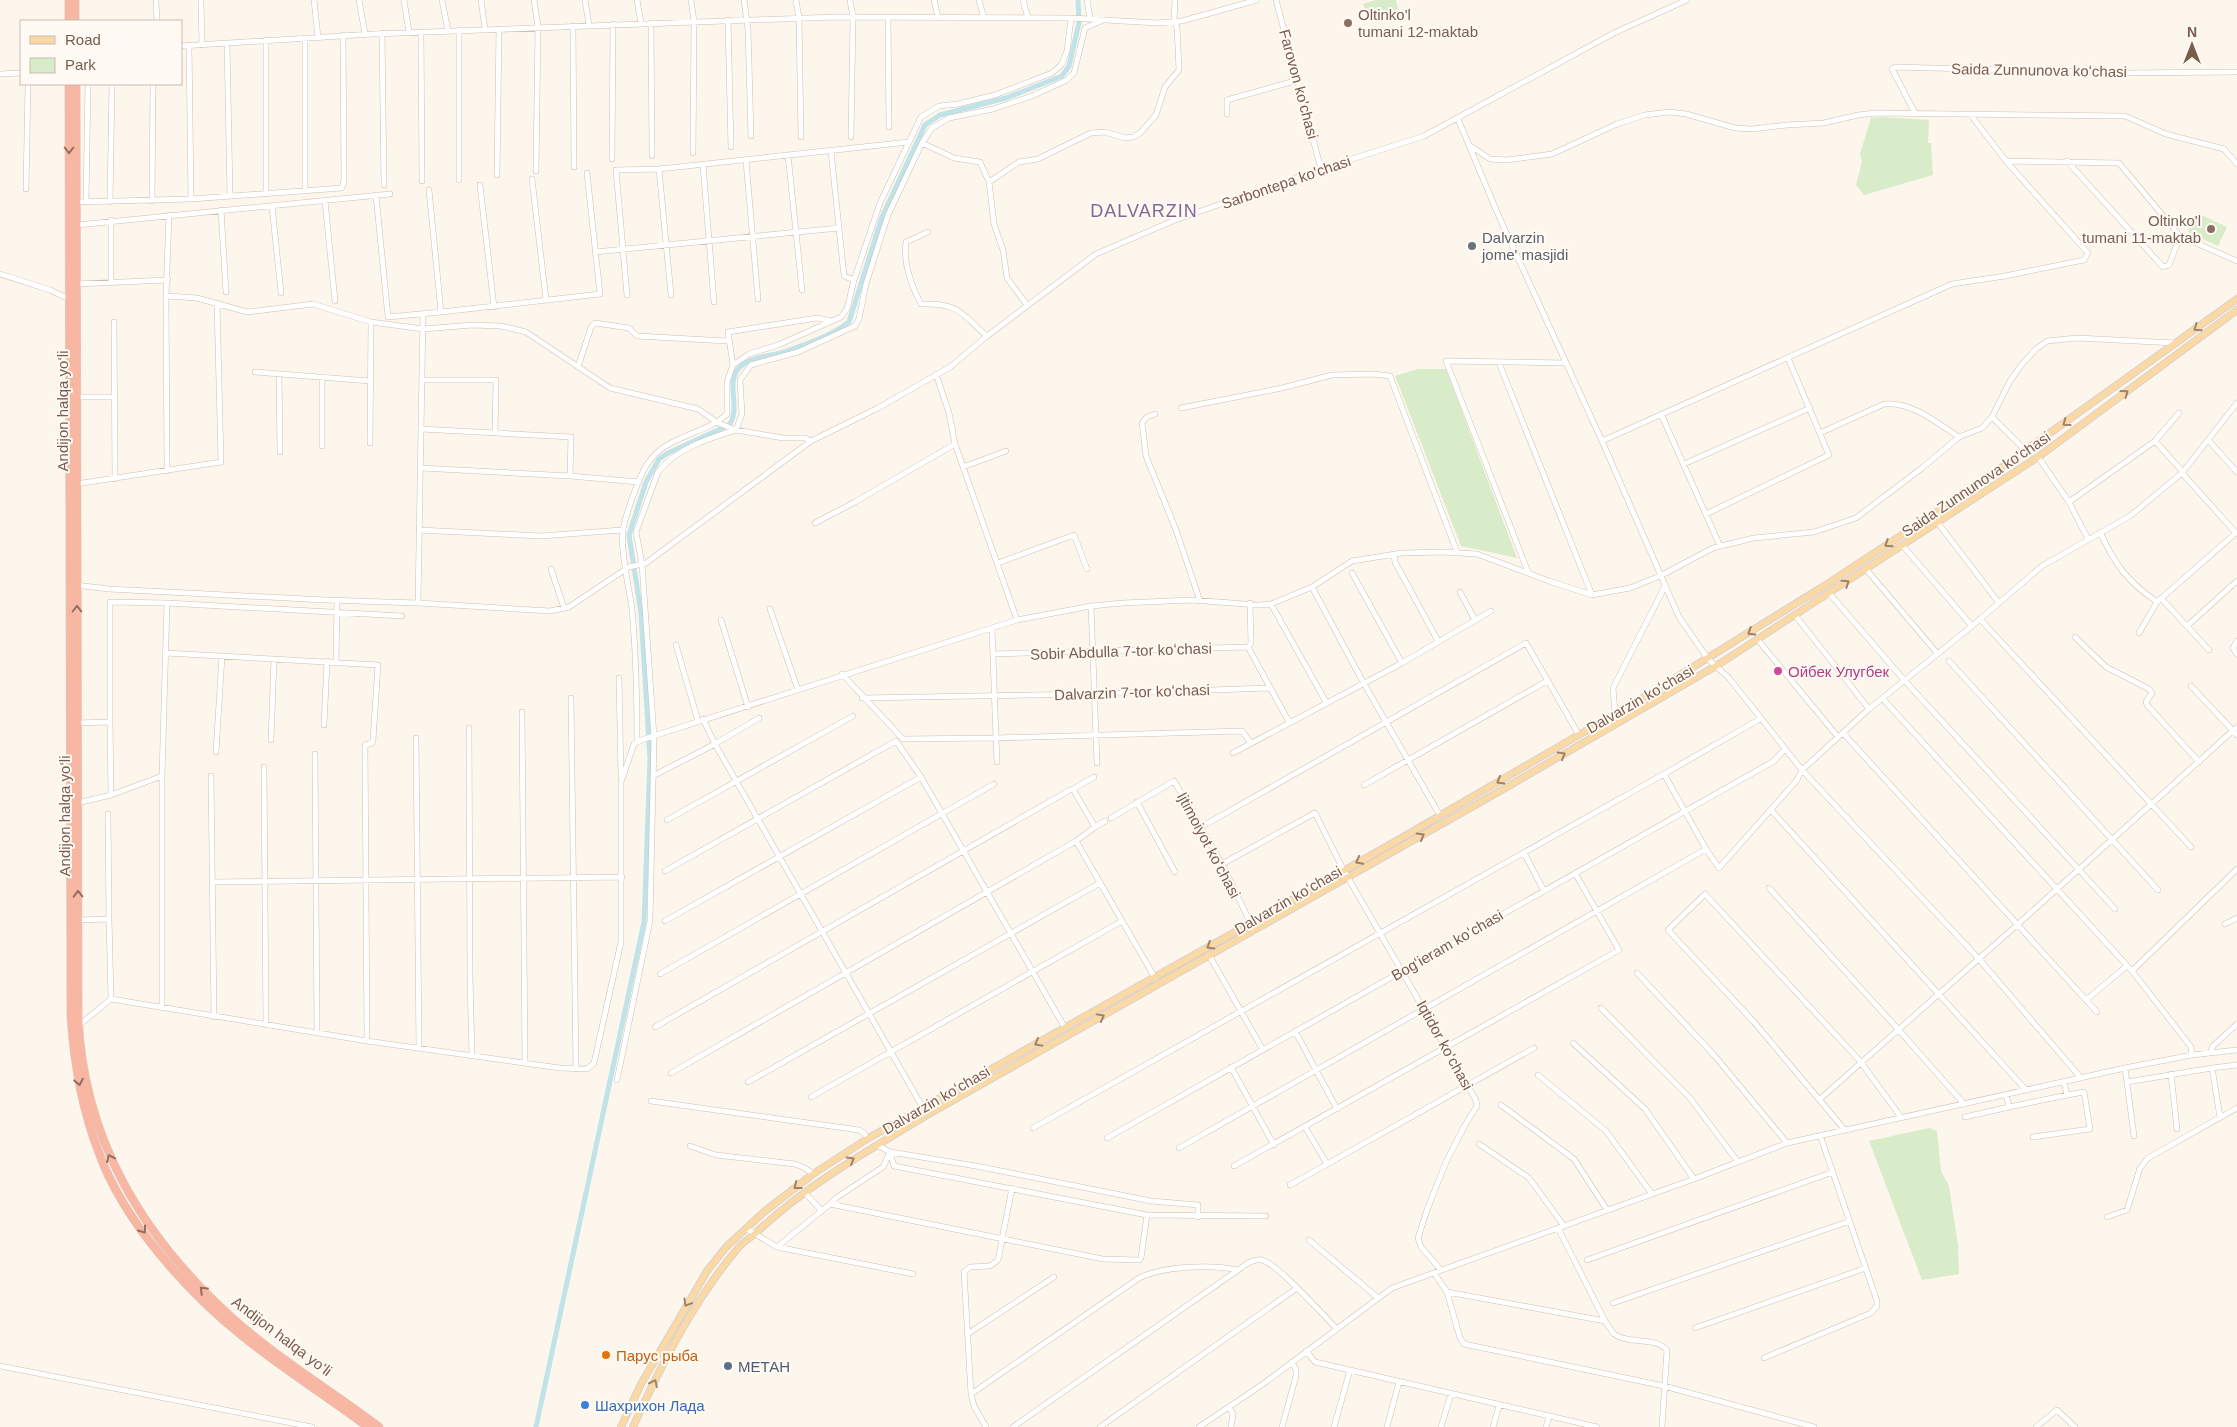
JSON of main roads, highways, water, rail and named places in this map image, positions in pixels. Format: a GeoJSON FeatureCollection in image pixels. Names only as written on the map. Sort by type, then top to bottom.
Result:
{"type":"FeatureCollection","features":[{"type":"Feature","properties":{"kind":"highway"},"geometry":{"type":"LineString","coordinates":[[69,0],[69,20]]}},
{"type":"Feature","properties":{"kind":"highway"},"geometry":{"type":"LineString","coordinates":[[75,0],[75,20]]}},
{"type":"Feature","properties":{"kind":"highway","name":"Andijon halqa yo‘li"},"geometry":{"type":"LineString","coordinates":[[69,85],[69,299],[77,723],[78,1026],[91,1103],[107,1152],[133,1200],[162,1243],[193,1280],[230,1316],[270,1348],[379,1427]]}},
{"type":"Feature","properties":{"kind":"highway","name":"Andijon halqa yo‘li"},"geometry":{"type":"LineString","coordinates":[[76,85],[82,202],[77,225],[76,284],[71,1016],[78,1079],[99,1154],[120,1197],[138,1223],[194,1292],[244,1338],[368,1427]]}},
{"type":"Feature","properties":{"kind":"main road","name":"Saida Zunnunova ko'chasi"},"geometry":{"type":"LineString","coordinates":[[1708,659],[1966,494],[2237,299]]}},
{"type":"Feature","properties":{"kind":"main road"},"geometry":{"type":"LineString","coordinates":[[2229,305],[2236,311]]}},
{"type":"Feature","properties":{"kind":"main road","name":"Saida Zunnunova ko'chasi"},"geometry":{"type":"LineString","coordinates":[[1716,666],[2038,458],[2236,311]]}},
{"type":"Feature","properties":{"kind":"main road","name":"Dalvarzin koʻchasi"},"geometry":{"type":"LineString","coordinates":[[829,1162],[1398,839],[1708,659]]}},
{"type":"Feature","properties":{"kind":"main road","name":"Dalvarzin koʻchasi"},"geometry":{"type":"LineString","coordinates":[[835,1170],[1716,666]]}},
{"type":"Feature","properties":{"kind":"main road"},"geometry":{"type":"LineString","coordinates":[[1398,839],[1402,846]]}},
{"type":"Feature","properties":{"kind":"main road"},"geometry":{"type":"LineString","coordinates":[[1142,985],[1146,992]]}},
{"type":"Feature","properties":{"kind":"main road"},"geometry":{"type":"LineString","coordinates":[[621,1427],[635,1395],[707,1271],[727,1246],[765,1212],[829,1162],[835,1170],[782,1208],[754,1234],[735,1252],[706,1291],[664,1362],[633,1427]]}},
{"type":"Feature","properties":{"kind":"main road"},"geometry":{"type":"LineString","coordinates":[[727,1246],[735,1252]]}},
{"type":"Feature","properties":{"kind":"waterway"},"geometry":{"type":"LineString","coordinates":[[536,1427],[644,922],[650,759],[641,613],[629,535],[646,482],[659,459],[729,425],[734,411],[733,380],[735,373],[745,363],[811,342],[828,335],[849,322],[882,217],[925,125],[940,115],[1006,98],[1062,76],[1069,66],[1079,23],[1078,0]]}},
{"type":"Feature","properties":{"kind":"place","name":"Oltinko'l tumani 12-maktab"},"geometry":{"type":"Point","coordinates":[1348,23]}},
{"type":"Feature","properties":{"kind":"place","name":"Oltinko'l tumani 11-maktab"},"geometry":{"type":"Point","coordinates":[2211,229]}},
{"type":"Feature","properties":{"kind":"place","name":"Dalvarzin jome' masjidi"},"geometry":{"type":"Point","coordinates":[1472,246]}},
{"type":"Feature","properties":{"kind":"place","name":"Ойбек Улугбек"},"geometry":{"type":"Point","coordinates":[1778,671]}},
{"type":"Feature","properties":{"kind":"place","name":"Парус рыба"},"geometry":{"type":"Point","coordinates":[606,1355]}},
{"type":"Feature","properties":{"kind":"place","name":"МЕТАН"},"geometry":{"type":"Point","coordinates":[728,1366]}},
{"type":"Feature","properties":{"kind":"place","name":"Шахрихон Лада"},"geometry":{"type":"Point","coordinates":[585,1405]}},
{"type":"Feature","properties":{"kind":"district","name":"DALVARZIN"},"geometry":{"type":"Point","coordinates":[1144,211]}}]}
